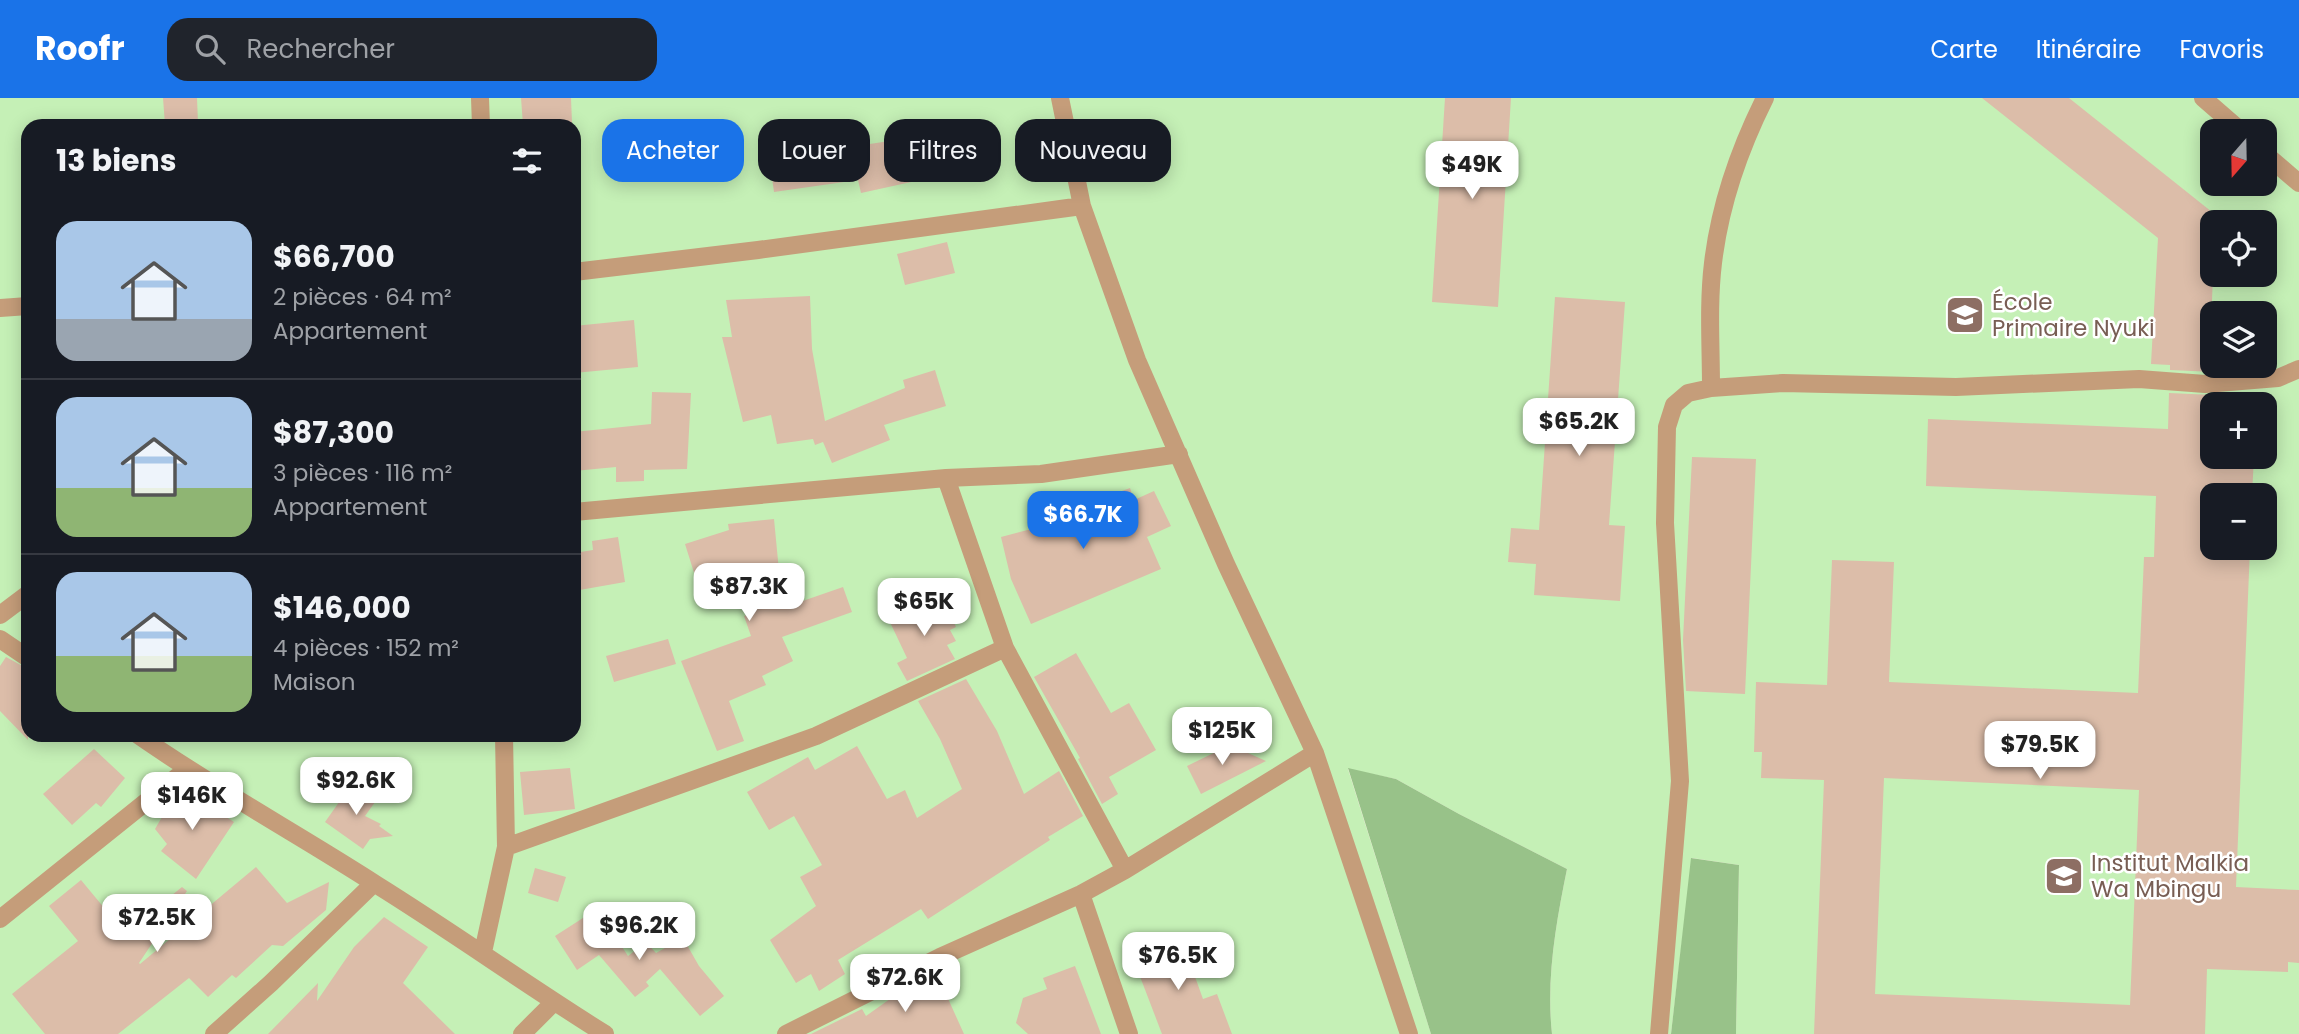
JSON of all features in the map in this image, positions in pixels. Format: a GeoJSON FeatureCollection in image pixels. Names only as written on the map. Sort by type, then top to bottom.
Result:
{"type":"FeatureCollection","features":[{"type":"Feature","properties":{"kind":"street"},"geometry":{"type":"LineString","coordinates":[[480,98],[481,119]]}},
{"type":"Feature","properties":{"kind":"street"},"geometry":{"type":"LineString","coordinates":[[1060,98],[1082,206],[1137,360],[1226,564],[1315,753],[1409,1034]]}},
{"type":"Feature","properties":{"kind":"street"},"geometry":{"type":"LineString","coordinates":[[1711,388],[1711,289],[1716,248],[1726,195],[1744,140],[1765,98]]}},
{"type":"Feature","properties":{"kind":"street"},"geometry":{"type":"LineString","coordinates":[[2203,98],[2227,119]]}},
{"type":"Feature","properties":{"kind":"street"},"geometry":{"type":"LineString","coordinates":[[2277,164],[2299,183]]}},
{"type":"Feature","properties":{"kind":"street"},"geometry":{"type":"LineString","coordinates":[[581,271],[1082,206]]}},
{"type":"Feature","properties":{"kind":"street"},"geometry":{"type":"LineString","coordinates":[[0,308],[21,306]]}},
{"type":"Feature","properties":{"kind":"street"},"geometry":{"type":"LineString","coordinates":[[1659,1034],[1680,781],[1665,523],[1667,427],[1674,405],[1688,393],[1711,388],[1783,383],[1956,387],[2139,379],[2205,384],[2278,378],[2299,369]]}},
{"type":"Feature","properties":{"kind":"street"},"geometry":{"type":"LineString","coordinates":[[581,511],[946,478],[1041,474],[1179,454]]}},
{"type":"Feature","properties":{"kind":"street"},"geometry":{"type":"LineString","coordinates":[[946,478],[1005,648],[1125,870]]}},
{"type":"Feature","properties":{"kind":"street"},"geometry":{"type":"LineString","coordinates":[[0,615],[21,599]]}},
{"type":"Feature","properties":{"kind":"street"},"geometry":{"type":"LineString","coordinates":[[0,639],[21,653]]}},
{"type":"Feature","properties":{"kind":"street"},"geometry":{"type":"LineString","coordinates":[[506,847],[816,736],[1005,648]]}},
{"type":"Feature","properties":{"kind":"street"},"geometry":{"type":"LineString","coordinates":[[148,742],[187,769],[482,952],[605,1034]]}},
{"type":"Feature","properties":{"kind":"street"},"geometry":{"type":"LineString","coordinates":[[482,952],[506,847],[503,742]]}},
{"type":"Feature","properties":{"kind":"street"},"geometry":{"type":"LineString","coordinates":[[786,1034],[940,957],[1081,894],[1125,870],[1315,753]]}},
{"type":"Feature","properties":{"kind":"street"},"geometry":{"type":"LineString","coordinates":[[0,919],[187,769]]}},
{"type":"Feature","properties":{"kind":"street"},"geometry":{"type":"LineString","coordinates":[[214,1034],[374,883]]}},
{"type":"Feature","properties":{"kind":"street"},"geometry":{"type":"LineString","coordinates":[[1081,894],[1129,1034]]}},
{"type":"Feature","properties":{"kind":"street"},"geometry":{"type":"LineString","coordinates":[[522,1034],[554,1002]]}},
{"type":"Feature","properties":{"kind":"green space"},"geometry":{"type":"Polygon","coordinates":[[[0,98],[2299,98],[2299,1034],[1736,1034],[1739,865],[1692,858],[1671,1034],[1552,1034],[1551,972],[1567,869],[1396,779],[1348,769],[1431,1034],[0,1034],[0,98]]]}},
{"type":"Feature","properties":{"kind":"green space"},"geometry":{"type":"Polygon","coordinates":[[[1348,768],[1396,779],[1567,869],[1551,972],[1552,1034],[1431,1034],[1348,768]]]}},
{"type":"Feature","properties":{"kind":"green space"},"geometry":{"type":"Polygon","coordinates":[[[1691,858],[1739,865],[1736,1034],[1671,1034],[1691,858]]]}},
{"type":"Feature","properties":{"kind":"building"},"geometry":{"type":"Polygon","coordinates":[[[163,98],[197,98],[198,119],[165,119],[163,98]]]}},
{"type":"Feature","properties":{"kind":"building"},"geometry":{"type":"Polygon","coordinates":[[[521,98],[571,98],[572,119],[523,119],[521,98]]]}},
{"type":"Feature","properties":{"kind":"building"},"geometry":{"type":"Polygon","coordinates":[[[1445,98],[1511,98],[1498,307],[1432,302],[1445,98]]]}},
{"type":"Feature","properties":{"kind":"building"},"geometry":{"type":"Polygon","coordinates":[[[1982,98],[2069,98],[2209,210],[2200,210],[2200,287],[2213,287],[2212,301],[2200,301],[2200,371],[2170,370],[2170,365],[2151,364],[2158,238],[1982,98]]]}},
{"type":"Feature","properties":{"kind":"building"},"geometry":{"type":"Polygon","coordinates":[[[884,142],[884,182],[911,182],[861,193],[858,182],[870,182],[870,144],[884,142]]]}},
{"type":"Feature","properties":{"kind":"building"},"geometry":{"type":"Polygon","coordinates":[[[773,182],[844,182],[774,192],[773,182]]]}},
{"type":"Feature","properties":{"kind":"building"},"geometry":{"type":"Polygon","coordinates":[[[947,242],[955,273],[905,285],[897,254],[947,242]]]}},
{"type":"Feature","properties":{"kind":"building"},"geometry":{"type":"Polygon","coordinates":[[[810,296],[812,349],[825,421],[905,388],[903,380],[935,370],[946,406],[884,425],[890,440],[832,463],[823,442],[815,445],[813,439],[777,444],[771,415],[743,422],[722,337],[732,337],[726,300],[810,296]]]}},
{"type":"Feature","properties":{"kind":"building"},"geometry":{"type":"Polygon","coordinates":[[[1555,297],[1625,302],[1609,525],[1625,526],[1620,601],[1534,595],[1536,564],[1508,562],[1511,528],[1539,530],[1555,297]]]}},
{"type":"Feature","properties":{"kind":"building"},"geometry":{"type":"Polygon","coordinates":[[[634,320],[638,367],[581,372],[581,325],[634,320]]]}},
{"type":"Feature","properties":{"kind":"building"},"geometry":{"type":"Polygon","coordinates":[[[652,392],[691,393],[687,469],[644,470],[644,481],[616,482],[616,467],[581,470],[581,431],[651,424],[652,392]]]}},
{"type":"Feature","properties":{"kind":"building"},"geometry":{"type":"Polygon","coordinates":[[[2169,393],[2200,394],[2200,469],[2253,469],[2253,483],[2200,483],[2200,560],[2250,560],[2236,887],[2299,890],[2299,963],[2288,962],[2288,972],[2207,969],[2205,1034],[1814,1034],[1824,780],[1761,778],[1762,752],[1754,752],[1756,682],[1827,685],[1832,560],[1894,562],[1889,682],[2138,693],[2144,557],[2154,557],[2156,496],[1926,486],[1928,419],[2168,429],[2169,393]],[[1884,778],[1875,994],[2130,1005],[2139,790],[1884,778]]]}},
{"type":"Feature","properties":{"kind":"building"},"geometry":{"type":"Polygon","coordinates":[[[1692,457],[1756,459],[1745,694],[1686,691],[1683,640],[1692,457]]]}},
{"type":"Feature","properties":{"kind":"building"},"geometry":{"type":"Polygon","coordinates":[[[1130,488],[1134,500],[1154,491],[1171,526],[1147,537],[1161,569],[1031,624],[1011,579],[1001,537],[1039,527],[1032,511],[1067,497],[1071,506],[1130,488]]]}},
{"type":"Feature","properties":{"kind":"building"},"geometry":{"type":"Polygon","coordinates":[[[774,519],[782,602],[792,599],[794,604],[843,587],[852,612],[782,637],[793,661],[762,676],[766,685],[729,701],[744,741],[717,751],[681,661],[751,636],[744,616],[750,614],[733,567],[696,579],[685,544],[729,530],[728,524],[774,519]]]}},
{"type":"Feature","properties":{"kind":"building"},"geometry":{"type":"Polygon","coordinates":[[[618,537],[625,582],[581,590],[581,552],[593,550],[592,541],[618,537]]]}},
{"type":"Feature","properties":{"kind":"building"},"geometry":{"type":"Polygon","coordinates":[[[932,598],[936,607],[945,603],[956,627],[950,630],[956,641],[947,645],[955,659],[907,681],[897,663],[907,658],[888,618],[932,598]]]}},
{"type":"Feature","properties":{"kind":"building"},"geometry":{"type":"Polygon","coordinates":[[[668,639],[676,664],[614,682],[606,656],[668,639]]]}},
{"type":"Feature","properties":{"kind":"building"},"geometry":{"type":"Polygon","coordinates":[[[1076,653],[1111,713],[1129,703],[1156,750],[1109,777],[1118,794],[1102,804],[1078,759],[1080,758],[1034,677],[1076,653]]]}},
{"type":"Feature","properties":{"kind":"building"},"geometry":{"type":"Polygon","coordinates":[[[6,657],[21,665],[21,733],[0,711],[0,666],[6,657]]]}},
{"type":"Feature","properties":{"kind":"building"},"geometry":{"type":"Polygon","coordinates":[[[966,679],[997,731],[1024,794],[1059,771],[1083,816],[928,919],[921,909],[838,960],[845,974],[819,991],[811,974],[796,983],[770,940],[816,906],[800,877],[822,865],[794,816],[769,830],[747,792],[808,757],[815,770],[857,746],[887,799],[905,790],[917,818],[962,789],[940,739],[918,701],[966,679]]]}},
{"type":"Feature","properties":{"kind":"building"},"geometry":{"type":"Polygon","coordinates":[[[1230,745],[1266,761],[1201,794],[1187,766],[1230,745]]]}},
{"type":"Feature","properties":{"kind":"building"},"geometry":{"type":"Polygon","coordinates":[[[94,749],[125,778],[101,807],[96,803],[72,825],[43,794],[94,749]]]}},
{"type":"Feature","properties":{"kind":"building"},"geometry":{"type":"Polygon","coordinates":[[[570,768],[575,809],[524,815],[520,772],[570,768]]]}},
{"type":"Feature","properties":{"kind":"building"},"geometry":{"type":"Polygon","coordinates":[[[354,781],[378,798],[365,816],[381,824],[379,826],[393,836],[370,839],[363,849],[325,822],[354,781]]]}},
{"type":"Feature","properties":{"kind":"building"},"geometry":{"type":"Polygon","coordinates":[[[182,788],[234,822],[196,879],[161,851],[167,844],[155,829],[176,793],[182,788]]]}},
{"type":"Feature","properties":{"kind":"building"},"geometry":{"type":"Polygon","coordinates":[[[256,867],[287,903],[329,882],[326,910],[283,946],[272,945],[236,978],[232,975],[208,997],[189,978],[118,1034],[45,1034],[12,994],[78,941],[49,906],[81,880],[125,933],[182,887],[187,891],[140,964],[256,867]]]}},
{"type":"Feature","properties":{"kind":"building"},"geometry":{"type":"Polygon","coordinates":[[[535,868],[566,877],[558,902],[528,893],[535,868]]]}},
{"type":"Feature","properties":{"kind":"building"},"geometry":{"type":"Polygon","coordinates":[[[597,909],[628,956],[646,942],[656,953],[683,938],[699,966],[724,996],[700,1016],[660,969],[646,982],[649,986],[635,997],[599,955],[577,970],[555,936],[597,909]]]}},
{"type":"Feature","properties":{"kind":"building"},"geometry":{"type":"Polygon","coordinates":[[[384,917],[428,947],[403,983],[455,1034],[268,1034],[318,983],[317,1001],[354,947],[384,917]]]}},
{"type":"Feature","properties":{"kind":"building"},"geometry":{"type":"Polygon","coordinates":[[[1180,935],[1203,999],[1217,994],[1232,1034],[1162,1034],[1131,953],[1180,935]]]}},
{"type":"Feature","properties":{"kind":"building"},"geometry":{"type":"Polygon","coordinates":[[[1075,966],[1101,1034],[1028,1034],[1016,1023],[1023,998],[1047,989],[1043,978],[1075,966]]]}},
{"type":"Feature","properties":{"kind":"building"},"geometry":{"type":"Polygon","coordinates":[[[936,972],[964,1034],[811,1034],[862,1009],[866,1016],[911,984],[936,972]]]}},
{"type":"Feature","properties":{"kind":"place","name":"École Primaire Nyuki"},"geometry":{"type":"Point","coordinates":[1965,315]}},
{"type":"Feature","properties":{"kind":"place","name":"Institut Malkia Wa Mbingu"},"geometry":{"type":"Point","coordinates":[2064,876]}}]}
